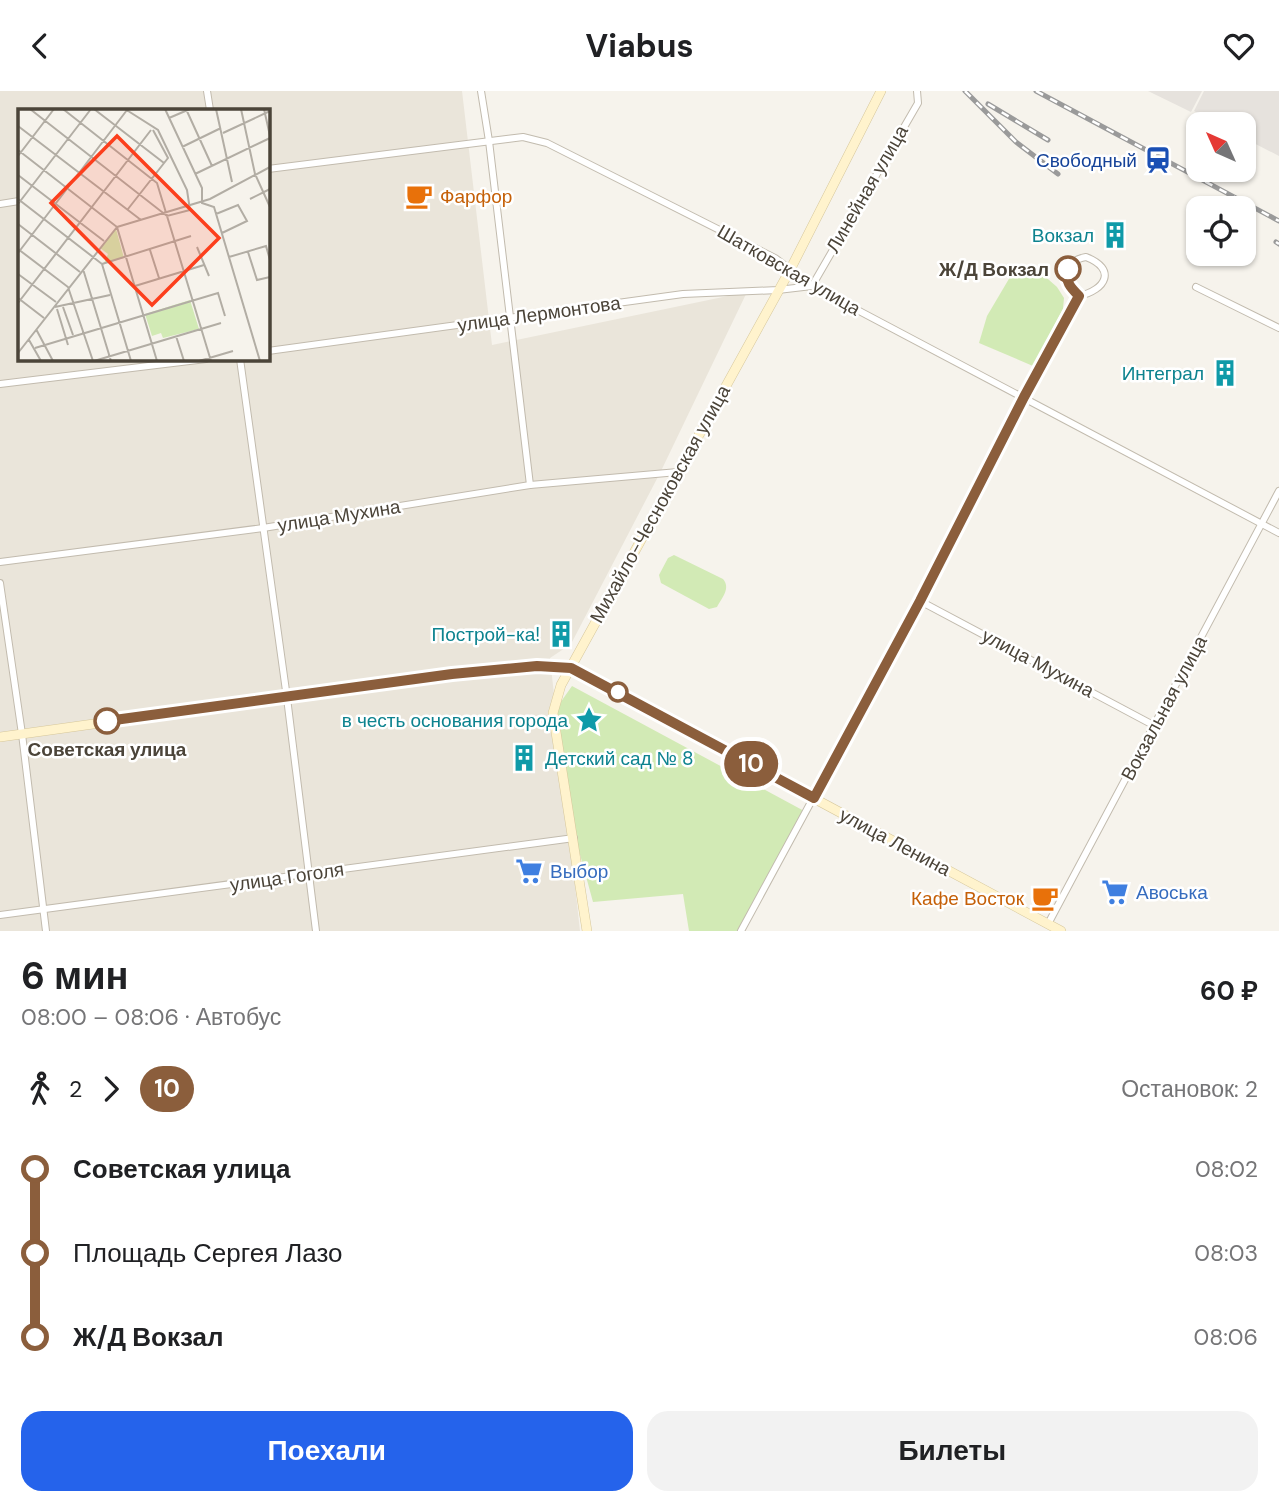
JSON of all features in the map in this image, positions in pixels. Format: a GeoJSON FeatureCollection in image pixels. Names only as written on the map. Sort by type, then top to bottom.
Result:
{"type":"FeatureCollection","features":[{"type":"Feature","properties":{"kind":"main road","name":"Михайло-Чесноковская улица"},"geometry":{"type":"LineString","coordinates":[[587,931],[553,713],[561,685],[790,270],[881,91]]}},
{"type":"Feature","properties":{"kind":"main road","name":"улица Ленина"},"geometry":{"type":"LineString","coordinates":[[0,737],[78,724],[452,674],[537,666],[571,668],[1061,931]]}},
{"type":"Feature","properties":{"kind":"street"},"geometry":{"type":"LineString","coordinates":[[207,91],[209,109]]}},
{"type":"Feature","properties":{"kind":"street"},"geometry":{"type":"LineString","coordinates":[[481,91],[530,485]]}},
{"type":"Feature","properties":{"kind":"street","name":"Линейная улица"},"geometry":{"type":"LineString","coordinates":[[812,286],[918,103],[917,91]]}},
{"type":"Feature","properties":{"kind":"street","name":"Шатковская улица"},"geometry":{"type":"LineString","coordinates":[[270,169],[523,137],[547,143],[775,258],[812,286],[1279,533]]}},
{"type":"Feature","properties":{"kind":"street"},"geometry":{"type":"LineString","coordinates":[[0,204],[18,201]]}},
{"type":"Feature","properties":{"kind":"street"},"geometry":{"type":"LineString","coordinates":[[741,931],[920,601],[1079,296],[1099,288],[1105,280],[1105,272],[1101,266],[1086,257],[1079,258],[1070,265],[1066,275],[1068,283],[1079,296]]}},
{"type":"Feature","properties":{"kind":"street","name":"улица Лермонтова"},"geometry":{"type":"LineString","coordinates":[[270,351],[683,294],[812,286]]}},
{"type":"Feature","properties":{"kind":"street"},"geometry":{"type":"LineString","coordinates":[[1196,287],[1279,328]]}},
{"type":"Feature","properties":{"kind":"street"},"geometry":{"type":"LineString","coordinates":[[0,384],[190,361]]}},
{"type":"Feature","properties":{"kind":"street"},"geometry":{"type":"LineString","coordinates":[[240,361],[316,931]]}},
{"type":"Feature","properties":{"kind":"street","name":"улица Мухина"},"geometry":{"type":"LineString","coordinates":[[0,562],[263,528],[530,485],[678,472]]}},
{"type":"Feature","properties":{"kind":"street","name":"Вокзальная улица"},"geometry":{"type":"LineString","coordinates":[[1048,924],[1279,491]]}},
{"type":"Feature","properties":{"kind":"street"},"geometry":{"type":"LineString","coordinates":[[0,583],[46,931]]}},
{"type":"Feature","properties":{"kind":"street","name":"улица Мухина"},"geometry":{"type":"LineString","coordinates":[[920,601],[1155,726]]}},
{"type":"Feature","properties":{"kind":"street","name":"улица Гоголя"},"geometry":{"type":"LineString","coordinates":[[0,915],[574,838]]}},
{"type":"Feature","properties":{"kind":"shaded area"},"geometry":{"type":"Polygon","coordinates":[[[0,91],[462,91],[492,345],[747,292],[661,471],[571,644],[550,658],[580,931],[0,931],[0,91]]]}},
{"type":"Feature","properties":{"kind":"shaded area"},"geometry":{"type":"Polygon","coordinates":[[[1148,91],[1202,91],[1191,112],[1148,91]]]}},
{"type":"Feature","properties":{"kind":"shaded area"},"geometry":{"type":"Polygon","coordinates":[[[1204,91],[1279,91],[1279,156],[1256,144],[1256,112],[1194,111],[1204,91]]]}},
{"type":"Feature","properties":{"kind":"green space"},"geometry":{"type":"Polygon","coordinates":[[[1032,265],[1057,287],[1064,298],[1063,309],[1033,366],[979,343],[987,316],[1013,272],[1032,265]]]}},
{"type":"Feature","properties":{"kind":"green space"},"geometry":{"type":"Polygon","coordinates":[[[674,555],[723,579],[726,589],[717,607],[709,609],[661,583],[659,575],[668,558],[674,555]]]}},
{"type":"Feature","properties":{"kind":"green space"},"geometry":{"type":"Polygon","coordinates":[[[572,686],[806,812],[739,931],[689,931],[683,894],[593,902],[572,825],[553,713],[572,686]]]}},
{"type":"Feature","properties":{"kind":"railway"},"geometry":{"type":"LineString","coordinates":[[965,91],[1016,142],[1058,174]]}},
{"type":"Feature","properties":{"kind":"railway"},"geometry":{"type":"LineString","coordinates":[[1036,91],[1279,221]]}},
{"type":"Feature","properties":{"kind":"railway"},"geometry":{"type":"LineString","coordinates":[[988,104],[1048,140]]}},
{"type":"Feature","properties":{"kind":"bus line","name":"10"},"geometry":{"type":"LineString","coordinates":[[107,721],[452,674],[537,666],[571,668],[814,798],[1079,296],[1068,283],[1068,269]]}},
{"type":"Feature","properties":{"kind":"place","name":"Свободный"},"geometry":{"type":"Point","coordinates":[1158,160]}},
{"type":"Feature","properties":{"kind":"place","name":"Фарфор"},"geometry":{"type":"Point","coordinates":[419,196]}},
{"type":"Feature","properties":{"kind":"place","name":"Вокзал"},"geometry":{"type":"Point","coordinates":[1115,235]}},
{"type":"Feature","properties":{"kind":"place","name":"Ж/Д Вокзал"},"geometry":{"type":"Point","coordinates":[1068,269]}},
{"type":"Feature","properties":{"kind":"place","name":"Интеграл"},"geometry":{"type":"Point","coordinates":[1225,373]}},
{"type":"Feature","properties":{"kind":"place","name":"Построй-ка!"},"geometry":{"type":"Point","coordinates":[561,634]}},
{"type":"Feature","properties":{"kind":"place","name":"в честь основания города"},"geometry":{"type":"Point","coordinates":[589,720]}},
{"type":"Feature","properties":{"kind":"place","name":"Советская улица"},"geometry":{"type":"Point","coordinates":[107,721]}},
{"type":"Feature","properties":{"kind":"place","name":"Детский сад № 8"},"geometry":{"type":"Point","coordinates":[524,758]}},
{"type":"Feature","properties":{"kind":"place","name":"Выбор"},"geometry":{"type":"Point","coordinates":[529,871]}},
{"type":"Feature","properties":{"kind":"place","name":"Авоська"},"geometry":{"type":"Point","coordinates":[1115,892]}},
{"type":"Feature","properties":{"kind":"place","name":"Кафе Восток"},"geometry":{"type":"Point","coordinates":[1045,898]}}]}
